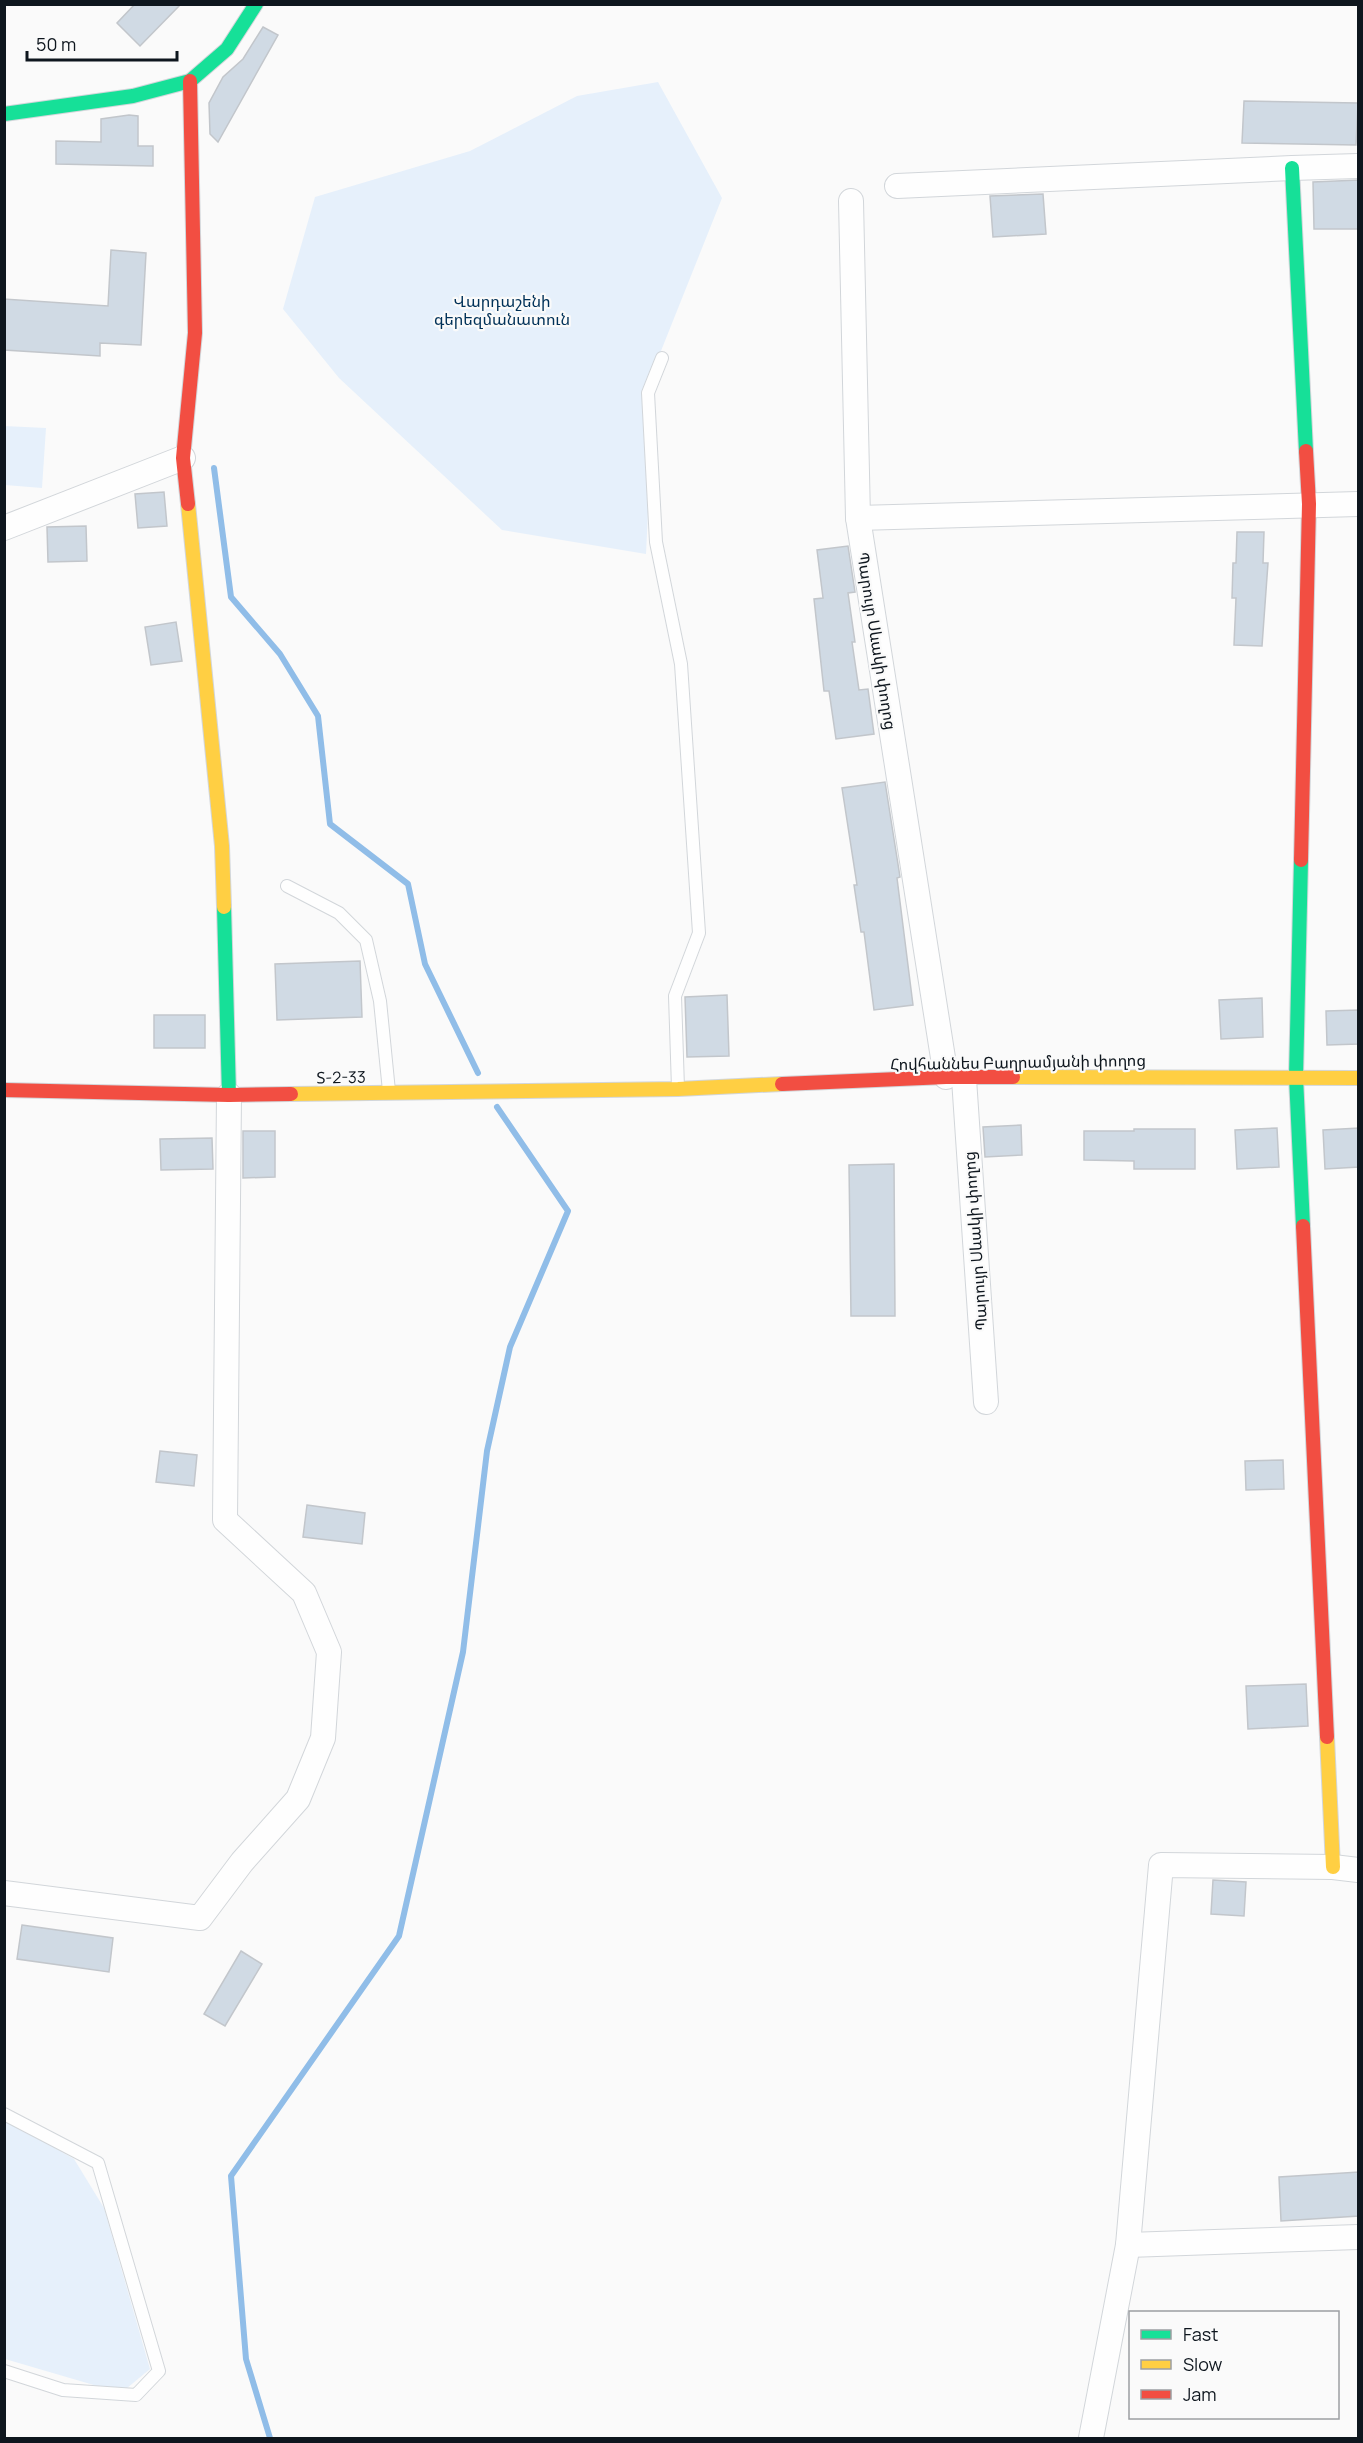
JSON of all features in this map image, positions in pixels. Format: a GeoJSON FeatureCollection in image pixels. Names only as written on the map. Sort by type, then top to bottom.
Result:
{"type":"FeatureCollection","features":[{"type":"Feature","properties":{"kind":"street"},"geometry":{"type":"LineString","coordinates":[[4,114],[133,96],[190,81],[227,49],[256,4]]}},
{"type":"Feature","properties":{"kind":"street"},"geometry":{"type":"LineString","coordinates":[[4,1893],[200,1918],[242,1862],[298,1799],[323,1738],[329,1652],[304,1593],[225,1520],[229,1095],[222,846],[183,458],[195,333],[190,81]]}},
{"type":"Feature","properties":{"kind":"street"},"geometry":{"type":"LineString","coordinates":[[897,186],[1359,166]]}},
{"type":"Feature","properties":{"kind":"street"},"geometry":{"type":"LineString","coordinates":[[1292,168],[1309,504],[1296,1077],[1333,1867]]}},
{"type":"Feature","properties":{"kind":"street","name":"Պարույր Սևակի փողոց"},"geometry":{"type":"LineString","coordinates":[[850,201],[858,518],[955,1078],[986,1402]]}},
{"type":"Feature","properties":{"kind":"street"},"geometry":{"type":"LineString","coordinates":[[4,528],[183,458]]}},
{"type":"Feature","properties":{"kind":"street"},"geometry":{"type":"LineString","coordinates":[[858,518],[1359,504]]}},
{"type":"Feature","properties":{"kind":"street","name":"Հովհաննես Բաղրամյանի փողոց"},"geometry":{"type":"LineString","coordinates":[[678,1089],[955,1078],[1359,1078]]}},
{"type":"Feature","properties":{"kind":"street","name":"Տ-2-33"},"geometry":{"type":"LineString","coordinates":[[4,1090],[229,1095],[678,1089]]}},
{"type":"Feature","properties":{"kind":"street"},"geometry":{"type":"LineString","coordinates":[[1091,2439],[1128,2245],[1161,1864],[1333,1867],[1359,1870]]}},
{"type":"Feature","properties":{"kind":"street"},"geometry":{"type":"LineString","coordinates":[[1128,2245],[1359,2237]]}},
{"type":"Feature","properties":{"kind":"lane"},"geometry":{"type":"LineString","coordinates":[[662,358],[648,393],[656,542],[681,664],[699,933],[675,996],[678,1089]]}},
{"type":"Feature","properties":{"kind":"lane"},"geometry":{"type":"LineString","coordinates":[[287,886],[339,913],[366,940],[380,1001],[389,1092]]}},
{"type":"Feature","properties":{"kind":"lane"},"geometry":{"type":"LineString","coordinates":[[4,2114],[98,2163],[159,2371],[136,2396],[63,2390],[4,2371]]}},
{"type":"Feature","properties":{"kind":"green space","name":"Վարդաշենի գերեզմանատուն"},"geometry":{"type":"Polygon","coordinates":[[[658,82],[722,198],[655,366],[646,554],[502,530],[339,378],[283,309],[315,197],[470,151],[577,96],[658,82]]]}},
{"type":"Feature","properties":{"kind":"green space"},"geometry":{"type":"Polygon","coordinates":[[[4,426],[46,428],[42,488],[5,485],[4,426]]]}},
{"type":"Feature","properties":{"kind":"green space"},"geometry":{"type":"Polygon","coordinates":[[[4,2119],[74,2159],[104,2208],[150,2369],[121,2393],[5,2359],[4,2119]]]}},
{"type":"Feature","properties":{"kind":"building"},"geometry":{"type":"Polygon","coordinates":[[[135,4],[181,4],[140,46],[117,23],[135,4]]]}},
{"type":"Feature","properties":{"kind":"building"},"geometry":{"type":"Polygon","coordinates":[[[263,27],[278,35],[218,142],[210,134],[209,103],[223,77],[243,59],[263,27]]]}},
{"type":"Feature","properties":{"kind":"building"},"geometry":{"type":"Polygon","coordinates":[[[1244,101],[1358,103],[1356,145],[1242,143],[1244,101]]]}},
{"type":"Feature","properties":{"kind":"building"},"geometry":{"type":"Polygon","coordinates":[[[138,116],[138,146],[153,146],[153,166],[56,164],[56,141],[101,142],[101,119],[138,116]]]}},
{"type":"Feature","properties":{"kind":"building"},"geometry":{"type":"Polygon","coordinates":[[[1359,180],[1359,229],[1314,229],[1313,182],[1359,180]]]}},
{"type":"Feature","properties":{"kind":"building"},"geometry":{"type":"Polygon","coordinates":[[[1043,194],[1046,234],[993,237],[990,196],[1043,194]]]}},
{"type":"Feature","properties":{"kind":"building"},"geometry":{"type":"Polygon","coordinates":[[[111,250],[146,253],[141,345],[100,343],[100,356],[4,350],[4,299],[108,306],[111,250]]]}},
{"type":"Feature","properties":{"kind":"building"},"geometry":{"type":"Polygon","coordinates":[[[164,492],[167,526],[138,528],[135,494],[164,492]]]}},
{"type":"Feature","properties":{"kind":"building"},"geometry":{"type":"Polygon","coordinates":[[[86,526],[87,561],[48,562],[47,527],[86,526]]]}},
{"type":"Feature","properties":{"kind":"building"},"geometry":{"type":"Polygon","coordinates":[[[1237,532],[1264,532],[1263,563],[1268,563],[1262,646],[1234,645],[1236,598],[1232,598],[1237,532]]]}},
{"type":"Feature","properties":{"kind":"building"},"geometry":{"type":"Polygon","coordinates":[[[848,546],[855,592],[848,593],[855,642],[852,642],[859,690],[868,689],[874,734],[836,739],[829,691],[824,691],[814,599],[823,598],[817,550],[848,546]]]}},
{"type":"Feature","properties":{"kind":"building"},"geometry":{"type":"Polygon","coordinates":[[[176,622],[182,661],[151,665],[145,627],[176,622]]]}},
{"type":"Feature","properties":{"kind":"building"},"geometry":{"type":"Polygon","coordinates":[[[885,782],[900,877],[897,878],[913,1005],[874,1010],[864,932],[861,932],[854,885],[857,885],[842,788],[885,782]]]}},
{"type":"Feature","properties":{"kind":"building"},"geometry":{"type":"Polygon","coordinates":[[[360,961],[362,1017],[277,1020],[275,964],[360,961]]]}},
{"type":"Feature","properties":{"kind":"building"},"geometry":{"type":"Polygon","coordinates":[[[727,995],[729,1056],[687,1057],[685,997],[727,995]]]}},
{"type":"Feature","properties":{"kind":"building"},"geometry":{"type":"Polygon","coordinates":[[[1262,998],[1263,1037],[1221,1039],[1219,1000],[1262,998]]]}},
{"type":"Feature","properties":{"kind":"building"},"geometry":{"type":"Polygon","coordinates":[[[1359,1010],[1359,1044],[1327,1045],[1326,1011],[1359,1010]]]}},
{"type":"Feature","properties":{"kind":"building"},"geometry":{"type":"Polygon","coordinates":[[[154,1015],[205,1015],[205,1048],[154,1048],[154,1015]]]}},
{"type":"Feature","properties":{"kind":"building"},"geometry":{"type":"Polygon","coordinates":[[[1021,1125],[1022,1155],[985,1157],[983,1127],[1021,1125]]]}},
{"type":"Feature","properties":{"kind":"building"},"geometry":{"type":"Polygon","coordinates":[[[1277,1128],[1279,1167],[1237,1169],[1235,1130],[1277,1128]]]}},
{"type":"Feature","properties":{"kind":"building"},"geometry":{"type":"Polygon","coordinates":[[[1359,1128],[1359,1167],[1325,1169],[1323,1130],[1359,1128]]]}},
{"type":"Feature","properties":{"kind":"building"},"geometry":{"type":"Polygon","coordinates":[[[1134,1129],[1195,1129],[1195,1169],[1134,1169],[1134,1161],[1084,1160],[1084,1131],[1134,1131],[1134,1129]]]}},
{"type":"Feature","properties":{"kind":"building"},"geometry":{"type":"Polygon","coordinates":[[[243,1131],[275,1131],[275,1177],[243,1178],[243,1131]]]}},
{"type":"Feature","properties":{"kind":"building"},"geometry":{"type":"Polygon","coordinates":[[[212,1138],[213,1169],[161,1170],[160,1139],[212,1138]]]}},
{"type":"Feature","properties":{"kind":"building"},"geometry":{"type":"Polygon","coordinates":[[[894,1164],[895,1316],[851,1316],[849,1165],[894,1164]]]}},
{"type":"Feature","properties":{"kind":"building"},"geometry":{"type":"Polygon","coordinates":[[[160,1451],[197,1455],[194,1486],[156,1482],[160,1451]]]}},
{"type":"Feature","properties":{"kind":"building"},"geometry":{"type":"Polygon","coordinates":[[[1283,1460],[1284,1489],[1246,1490],[1245,1461],[1283,1460]]]}},
{"type":"Feature","properties":{"kind":"building"},"geometry":{"type":"Polygon","coordinates":[[[307,1505],[365,1513],[362,1544],[303,1537],[307,1505]]]}},
{"type":"Feature","properties":{"kind":"building"},"geometry":{"type":"Polygon","coordinates":[[[1306,1684],[1308,1726],[1248,1729],[1246,1686],[1306,1684]]]}},
{"type":"Feature","properties":{"kind":"building"},"geometry":{"type":"Polygon","coordinates":[[[1213,1880],[1246,1882],[1244,1916],[1211,1914],[1213,1880]]]}},
{"type":"Feature","properties":{"kind":"building"},"geometry":{"type":"Polygon","coordinates":[[[22,1925],[113,1938],[109,1972],[17,1959],[22,1925]]]}},
{"type":"Feature","properties":{"kind":"building"},"geometry":{"type":"Polygon","coordinates":[[[241,1951],[262,1964],[225,2026],[204,2014],[241,1951]]]}},
{"type":"Feature","properties":{"kind":"building"},"geometry":{"type":"Polygon","coordinates":[[[1359,2172],[1359,2216],[1281,2221],[1279,2177],[1359,2172]]]}},
{"type":"Feature","properties":{"kind":"waterway"},"geometry":{"type":"LineString","coordinates":[[214,468],[231,597],[280,654],[318,716],[330,824],[408,884],[425,964],[478,1073]]}},
{"type":"Feature","properties":{"kind":"waterway"},"geometry":{"type":"LineString","coordinates":[[270,2438],[246,2359],[231,2176],[399,1936],[463,1652],[487,1451],[510,1347],[568,1211],[497,1107]]}},
{"type":"Feature","properties":{"kind":"traffic: fast"},"geometry":{"type":"LineString","coordinates":[[4,114],[133,96],[190,81],[227,49],[256,4]]}},
{"type":"Feature","properties":{"kind":"traffic: fast"},"geometry":{"type":"LineString","coordinates":[[1292,168],[1306,451]]}},
{"type":"Feature","properties":{"kind":"traffic: fast"},"geometry":{"type":"LineString","coordinates":[[1301,860],[1296,1077],[1303,1226]]}},
{"type":"Feature","properties":{"kind":"traffic: fast"},"geometry":{"type":"LineString","coordinates":[[224,907],[229,1095]]}},
{"type":"Feature","properties":{"kind":"traffic: slow"},"geometry":{"type":"LineString","coordinates":[[188,504],[222,846],[224,907]]}},
{"type":"Feature","properties":{"kind":"traffic: slow"},"geometry":{"type":"LineString","coordinates":[[1013,1077],[1358,1078]]}},
{"type":"Feature","properties":{"kind":"traffic: slow"},"geometry":{"type":"LineString","coordinates":[[291,1094],[678,1089],[782,1084]]}},
{"type":"Feature","properties":{"kind":"traffic: slow"},"geometry":{"type":"LineString","coordinates":[[1327,1737],[1333,1867]]}},
{"type":"Feature","properties":{"kind":"traffic: jam"},"geometry":{"type":"LineString","coordinates":[[188,504],[183,458],[195,333],[190,81]]}},
{"type":"Feature","properties":{"kind":"traffic: jam"},"geometry":{"type":"LineString","coordinates":[[1301,860],[1309,504],[1306,451]]}},
{"type":"Feature","properties":{"kind":"traffic: jam"},"geometry":{"type":"LineString","coordinates":[[782,1084],[946,1077],[1013,1077]]}},
{"type":"Feature","properties":{"kind":"traffic: jam"},"geometry":{"type":"LineString","coordinates":[[4,1090],[229,1095],[291,1094]]}},
{"type":"Feature","properties":{"kind":"traffic: jam"},"geometry":{"type":"LineString","coordinates":[[1303,1226],[1327,1737]]}}]}
